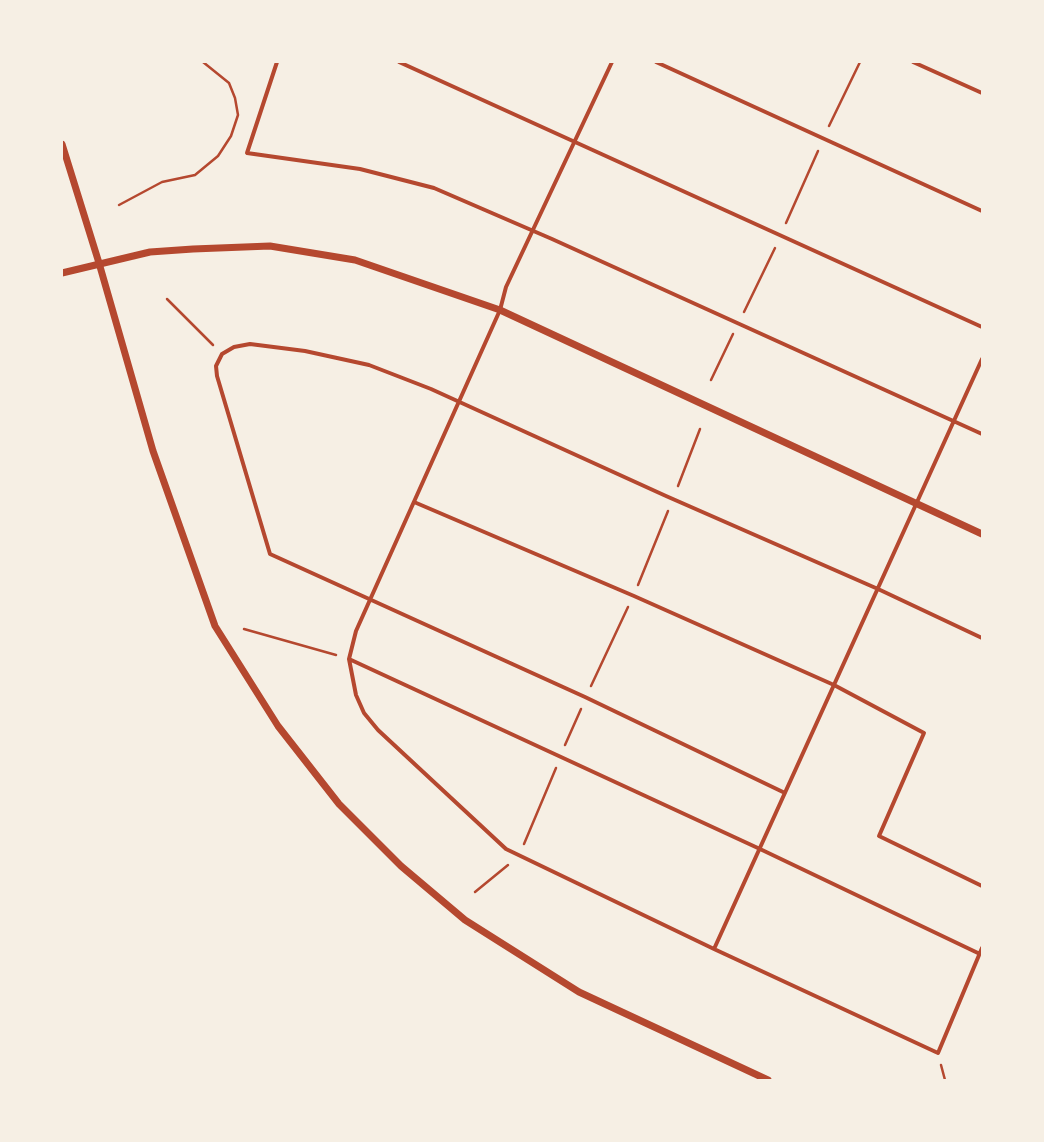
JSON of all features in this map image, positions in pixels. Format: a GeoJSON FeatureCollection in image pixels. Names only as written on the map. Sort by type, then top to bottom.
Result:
{"type":"FeatureCollection","features":[{"type":"Feature","properties":{"kind":"street"},"geometry":{"type":"LineString","coordinates":[[277,62],[247,153],[360,169],[434,188],[532,230],[982,434]]}},
{"type":"Feature","properties":{"kind":"street"},"geometry":{"type":"LineString","coordinates":[[399,62],[982,327]]}},
{"type":"Feature","properties":{"kind":"street"},"geometry":{"type":"LineString","coordinates":[[612,62],[506,286],[500,310],[460,403],[356,631],[349,659],[356,695],[364,713],[378,730],[506,849],[714,949],[938,1052],[982,948]]}},
{"type":"Feature","properties":{"kind":"street"},"geometry":{"type":"LineString","coordinates":[[656,62],[982,211]]}},
{"type":"Feature","properties":{"kind":"street"},"geometry":{"type":"LineString","coordinates":[[913,62],[982,94]]}},
{"type":"Feature","properties":{"kind":"street"},"geometry":{"type":"LineString","coordinates":[[62,144],[99,263],[153,451],[215,626],[278,726],[339,804],[401,866],[465,920],[579,992],[768,1080]]}},
{"type":"Feature","properties":{"kind":"street"},"geometry":{"type":"LineString","coordinates":[[62,273],[150,252],[270,246],[355,260],[500,310],[982,534]]}},
{"type":"Feature","properties":{"kind":"street"},"geometry":{"type":"LineString","coordinates":[[785,793],[586,697],[270,554],[217,376],[216,366],[222,354],[234,347],[250,344],[305,351],[369,366],[431,389],[673,499],[878,589],[982,638]]}},
{"type":"Feature","properties":{"kind":"street"},"geometry":{"type":"LineString","coordinates":[[714,949],[982,359]]}},
{"type":"Feature","properties":{"kind":"street"},"geometry":{"type":"LineString","coordinates":[[414,502],[634,596],[834,685],[924,733],[880,836],[982,886]]}},
{"type":"Feature","properties":{"kind":"street"},"geometry":{"type":"LineString","coordinates":[[349,659],[760,849],[980,954]]}},
{"type":"Feature","properties":{"kind":"path"},"geometry":{"type":"LineString","coordinates":[[120,205],[162,182],[195,175],[218,156],[231,136],[238,116],[235,98],[228,83],[204,62]]}},
{"type":"Feature","properties":{"kind":"path"},"geometry":{"type":"LineString","coordinates":[[168,299],[222,354]]}},
{"type":"Feature","properties":{"kind":"path"},"geometry":{"type":"LineString","coordinates":[[475,892],[519,855],[586,697],[634,596],[700,429]]}},
{"type":"Feature","properties":{"kind":"path"},"geometry":{"type":"LineString","coordinates":[[244,629],[349,659]]}}]}
